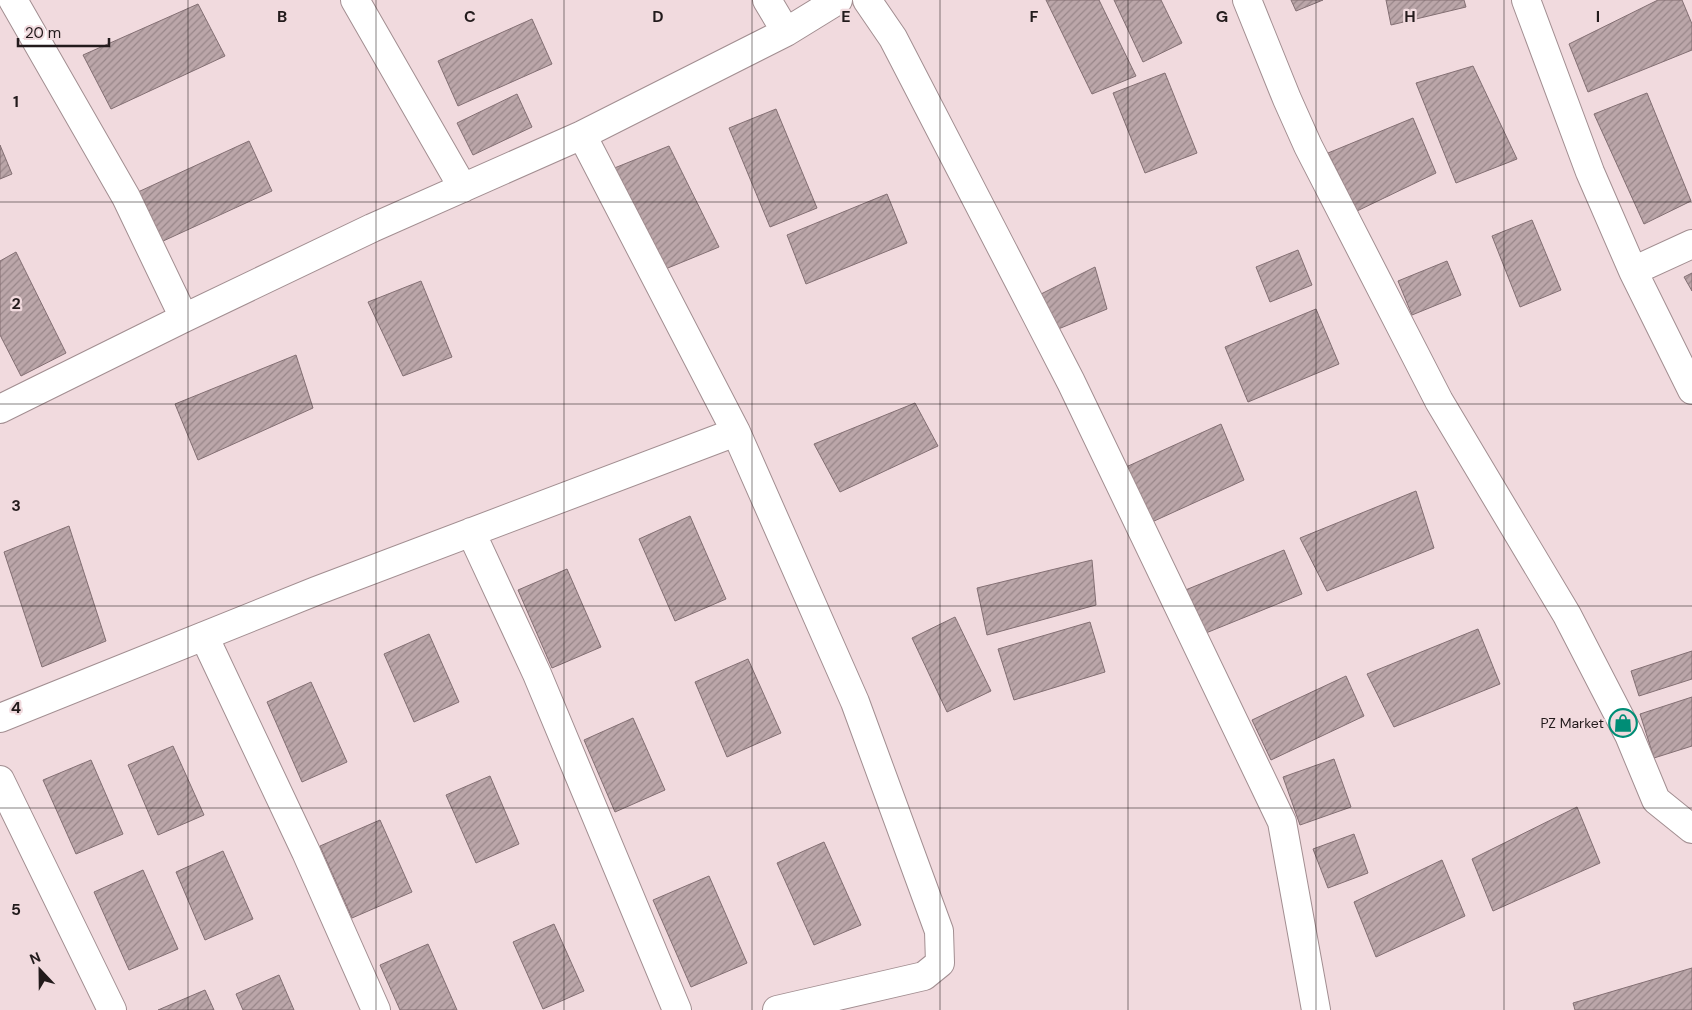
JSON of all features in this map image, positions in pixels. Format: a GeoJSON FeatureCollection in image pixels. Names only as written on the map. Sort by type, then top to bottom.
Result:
{"type":"FeatureCollection","features":[{"type":"Feature","properties":{"kind":"street"},"geometry":{"type":"LineString","coordinates":[[12,0],[126,197],[184,318]]}},
{"type":"Feature","properties":{"kind":"street"},"geometry":{"type":"LineString","coordinates":[[355,0],[463,188]]}},
{"type":"Feature","properties":{"kind":"street"},"geometry":{"type":"LineString","coordinates":[[767,0],[786,32]]}},
{"type":"Feature","properties":{"kind":"street"},"geometry":{"type":"LineString","coordinates":[[0,409],[372,228],[582,135],[786,32],[838,0]]}},
{"type":"Feature","properties":{"kind":"street"},"geometry":{"type":"LineString","coordinates":[[867,0],[893,38],[1070,382],[1282,822],[1316,1010]]}},
{"type":"Feature","properties":{"kind":"street"},"geometry":{"type":"LineString","coordinates":[[1247,0],[1308,146],[1440,401],[1567,615],[1630,736],[1656,800],[1692,829]]}},
{"type":"Feature","properties":{"kind":"street"},"geometry":{"type":"LineString","coordinates":[[1526,0],[1590,172],[1633,271],[1692,390]]}},
{"type":"Feature","properties":{"kind":"street"},"geometry":{"type":"LineString","coordinates":[[582,135],[736,432],[855,702],[939,931],[940,963],[924,976],[777,1010]]}},
{"type":"Feature","properties":{"kind":"street"},"geometry":{"type":"LineString","coordinates":[[1633,271],[1692,244]]}},
{"type":"Feature","properties":{"kind":"street"},"geometry":{"type":"LineString","coordinates":[[0,718],[316,591],[736,432]]}},
{"type":"Feature","properties":{"kind":"street"},"geometry":{"type":"LineString","coordinates":[[471,532],[537,674],[677,1010]]}},
{"type":"Feature","properties":{"kind":"street"},"geometry":{"type":"LineString","coordinates":[[204,636],[306,852],[376,1010]]}},
{"type":"Feature","properties":{"kind":"street"},"geometry":{"type":"LineString","coordinates":[[0,780],[112,1010]]}},
{"type":"Feature","properties":{"kind":"building"},"geometry":{"type":"Polygon","coordinates":[[[1046,0],[1099,0],[1136,76],[1092,94],[1046,0]]]}},
{"type":"Feature","properties":{"kind":"building"},"geometry":{"type":"Polygon","coordinates":[[[1114,0],[1161,0],[1182,43],[1143,62],[1114,0]]]}},
{"type":"Feature","properties":{"kind":"building"},"geometry":{"type":"Polygon","coordinates":[[[1291,0],[1323,0],[1296,11],[1291,0]]]}},
{"type":"Feature","properties":{"kind":"building"},"geometry":{"type":"Polygon","coordinates":[[[1386,0],[1464,0],[1466,7],[1391,25],[1386,0]]]}},
{"type":"Feature","properties":{"kind":"building"},"geometry":{"type":"Polygon","coordinates":[[[1658,0],[1682,0],[1692,24],[1692,50],[1588,92],[1569,44],[1658,0]]]}},
{"type":"Feature","properties":{"kind":"building"},"geometry":{"type":"Polygon","coordinates":[[[198,4],[225,56],[111,109],[83,55],[198,4]]]}},
{"type":"Feature","properties":{"kind":"building"},"geometry":{"type":"Polygon","coordinates":[[[532,19],[552,64],[458,106],[438,61],[532,19]]]}},
{"type":"Feature","properties":{"kind":"building"},"geometry":{"type":"Polygon","coordinates":[[[1473,66],[1517,159],[1456,183],[1416,83],[1473,66]]]}},
{"type":"Feature","properties":{"kind":"building"},"geometry":{"type":"Polygon","coordinates":[[[1165,73],[1197,153],[1145,173],[1113,93],[1165,73]]]}},
{"type":"Feature","properties":{"kind":"building"},"geometry":{"type":"Polygon","coordinates":[[[1647,93],[1691,201],[1644,224],[1594,114],[1647,93]]]}},
{"type":"Feature","properties":{"kind":"building"},"geometry":{"type":"Polygon","coordinates":[[[517,94],[532,127],[473,155],[457,123],[517,94]]]}},
{"type":"Feature","properties":{"kind":"building"},"geometry":{"type":"Polygon","coordinates":[[[776,109],[817,208],[770,227],[729,128],[776,109]]]}},
{"type":"Feature","properties":{"kind":"building"},"geometry":{"type":"Polygon","coordinates":[[[1413,118],[1436,173],[1357,211],[1328,153],[1413,118]]]}},
{"type":"Feature","properties":{"kind":"building"},"geometry":{"type":"Polygon","coordinates":[[[249,141],[272,191],[161,242],[138,192],[249,141]]]}},
{"type":"Feature","properties":{"kind":"building"},"geometry":{"type":"Polygon","coordinates":[[[0,145],[12,174],[0,179],[0,145]]]}},
{"type":"Feature","properties":{"kind":"building"},"geometry":{"type":"Polygon","coordinates":[[[669,146],[719,247],[663,270],[612,169],[669,146]]]}},
{"type":"Feature","properties":{"kind":"building"},"geometry":{"type":"Polygon","coordinates":[[[887,194],[907,243],[806,284],[787,235],[887,194]]]}},
{"type":"Feature","properties":{"kind":"building"},"geometry":{"type":"Polygon","coordinates":[[[1532,220],[1561,290],[1520,307],[1492,236],[1532,220]]]}},
{"type":"Feature","properties":{"kind":"building"},"geometry":{"type":"Polygon","coordinates":[[[1298,250],[1312,285],[1270,302],[1256,267],[1298,250]]]}},
{"type":"Feature","properties":{"kind":"building"},"geometry":{"type":"Polygon","coordinates":[[[16,252],[66,353],[21,376],[0,335],[0,261],[16,252]]]}},
{"type":"Feature","properties":{"kind":"building"},"geometry":{"type":"Polygon","coordinates":[[[1447,261],[1461,295],[1412,315],[1398,281],[1447,261]]]}},
{"type":"Feature","properties":{"kind":"building"},"geometry":{"type":"Polygon","coordinates":[[[1095,267],[1107,309],[1051,332],[1037,296],[1095,267]]]}},
{"type":"Feature","properties":{"kind":"building"},"geometry":{"type":"Polygon","coordinates":[[[1692,273],[1692,291],[1684,277],[1692,273]]]}},
{"type":"Feature","properties":{"kind":"building"},"geometry":{"type":"Polygon","coordinates":[[[421,281],[452,357],[403,376],[368,302],[421,281]]]}},
{"type":"Feature","properties":{"kind":"building"},"geometry":{"type":"Polygon","coordinates":[[[1316,309],[1339,364],[1248,402],[1225,347],[1316,309]]]}},
{"type":"Feature","properties":{"kind":"building"},"geometry":{"type":"Polygon","coordinates":[[[296,355],[313,408],[198,460],[175,404],[296,355]]]}},
{"type":"Feature","properties":{"kind":"building"},"geometry":{"type":"Polygon","coordinates":[[[915,403],[938,446],[840,492],[814,444],[915,403]]]}},
{"type":"Feature","properties":{"kind":"building"},"geometry":{"type":"Polygon","coordinates":[[[1221,424],[1244,480],[1152,522],[1126,467],[1221,424]]]}},
{"type":"Feature","properties":{"kind":"building"},"geometry":{"type":"Polygon","coordinates":[[[1416,491],[1434,548],[1327,591],[1300,538],[1416,491]]]}},
{"type":"Feature","properties":{"kind":"building"},"geometry":{"type":"Polygon","coordinates":[[[690,516],[726,599],[675,621],[639,539],[690,516]]]}},
{"type":"Feature","properties":{"kind":"building"},"geometry":{"type":"Polygon","coordinates":[[[69,526],[106,641],[42,667],[4,552],[69,526]]]}},
{"type":"Feature","properties":{"kind":"building"},"geometry":{"type":"Polygon","coordinates":[[[1284,550],[1302,594],[1201,635],[1183,591],[1284,550]]]}},
{"type":"Feature","properties":{"kind":"building"},"geometry":{"type":"Polygon","coordinates":[[[1092,560],[1096,605],[987,635],[977,588],[1092,560]]]}},
{"type":"Feature","properties":{"kind":"building"},"geometry":{"type":"Polygon","coordinates":[[[567,569],[601,647],[552,668],[518,590],[567,569]]]}},
{"type":"Feature","properties":{"kind":"building"},"geometry":{"type":"Polygon","coordinates":[[[955,617],[991,691],[947,712],[912,638],[955,617]]]}},
{"type":"Feature","properties":{"kind":"building"},"geometry":{"type":"Polygon","coordinates":[[[1090,622],[1105,672],[1014,700],[998,649],[1090,622]]]}},
{"type":"Feature","properties":{"kind":"building"},"geometry":{"type":"Polygon","coordinates":[[[1478,629],[1500,684],[1394,727],[1367,674],[1478,629]]]}},
{"type":"Feature","properties":{"kind":"building"},"geometry":{"type":"Polygon","coordinates":[[[429,634],[459,702],[414,722],[384,654],[429,634]]]}},
{"type":"Feature","properties":{"kind":"building"},"geometry":{"type":"Polygon","coordinates":[[[1692,651],[1692,679],[1639,696],[1631,671],[1692,651]]]}},
{"type":"Feature","properties":{"kind":"building"},"geometry":{"type":"Polygon","coordinates":[[[748,659],[781,733],[727,757],[695,682],[748,659]]]}},
{"type":"Feature","properties":{"kind":"building"},"geometry":{"type":"Polygon","coordinates":[[[1346,676],[1364,716],[1271,760],[1252,720],[1346,676]]]}},
{"type":"Feature","properties":{"kind":"building"},"geometry":{"type":"Polygon","coordinates":[[[311,682],[347,762],[302,782],[267,702],[311,682]]]}},
{"type":"Feature","properties":{"kind":"building"},"geometry":{"type":"Polygon","coordinates":[[[1692,697],[1692,746],[1654,758],[1640,714],[1692,697]]]}},
{"type":"Feature","properties":{"kind":"building"},"geometry":{"type":"Polygon","coordinates":[[[633,718],[665,790],[615,812],[584,740],[633,718]]]}},
{"type":"Feature","properties":{"kind":"building"},"geometry":{"type":"Polygon","coordinates":[[[173,746],[204,815],[158,835],[128,765],[173,746]]]}},
{"type":"Feature","properties":{"kind":"building"},"geometry":{"type":"Polygon","coordinates":[[[1334,759],[1351,807],[1300,825],[1283,777],[1334,759]]]}},
{"type":"Feature","properties":{"kind":"building"},"geometry":{"type":"Polygon","coordinates":[[[91,760],[123,834],[76,854],[43,780],[91,760]]]}},
{"type":"Feature","properties":{"kind":"building"},"geometry":{"type":"Polygon","coordinates":[[[490,776],[519,844],[476,863],[446,795],[490,776]]]}},
{"type":"Feature","properties":{"kind":"building"},"geometry":{"type":"Polygon","coordinates":[[[1577,807],[1600,863],[1493,911],[1472,859],[1577,807]]]}},
{"type":"Feature","properties":{"kind":"building"},"geometry":{"type":"Polygon","coordinates":[[[380,820],[412,892],[352,918],[320,846],[380,820]]]}},
{"type":"Feature","properties":{"kind":"building"},"geometry":{"type":"Polygon","coordinates":[[[1354,834],[1368,873],[1328,888],[1313,849],[1354,834]]]}},
{"type":"Feature","properties":{"kind":"building"},"geometry":{"type":"Polygon","coordinates":[[[824,842],[861,925],[814,945],[777,863],[824,842]]]}},
{"type":"Feature","properties":{"kind":"building"},"geometry":{"type":"Polygon","coordinates":[[[223,851],[253,919],[205,940],[176,872],[223,851]]]}},
{"type":"Feature","properties":{"kind":"building"},"geometry":{"type":"Polygon","coordinates":[[[1442,860],[1465,916],[1376,957],[1354,902],[1442,860]]]}},
{"type":"Feature","properties":{"kind":"building"},"geometry":{"type":"Polygon","coordinates":[[[143,870],[178,949],[129,970],[94,892],[143,870]]]}},
{"type":"Feature","properties":{"kind":"building"},"geometry":{"type":"Polygon","coordinates":[[[709,876],[747,963],[691,987],[653,900],[709,876]]]}},
{"type":"Feature","properties":{"kind":"building"},"geometry":{"type":"Polygon","coordinates":[[[554,924],[584,991],[543,1009],[513,942],[554,924]]]}},
{"type":"Feature","properties":{"kind":"building"},"geometry":{"type":"Polygon","coordinates":[[[428,944],[457,1010],[400,1010],[380,965],[428,944]]]}},
{"type":"Feature","properties":{"kind":"building"},"geometry":{"type":"Polygon","coordinates":[[[1692,968],[1692,1010],[1575,1010],[1573,1003],[1692,968]]]}},
{"type":"Feature","properties":{"kind":"building"},"geometry":{"type":"Polygon","coordinates":[[[279,975],[294,1010],[243,1010],[236,994],[279,975]]]}},
{"type":"Feature","properties":{"kind":"building"},"geometry":{"type":"Polygon","coordinates":[[[205,990],[214,1010],[158,1010],[205,990]]]}},
{"type":"Feature","properties":{"kind":"place","name":"PZ Market"},"geometry":{"type":"Point","coordinates":[1623,723]}}]}
